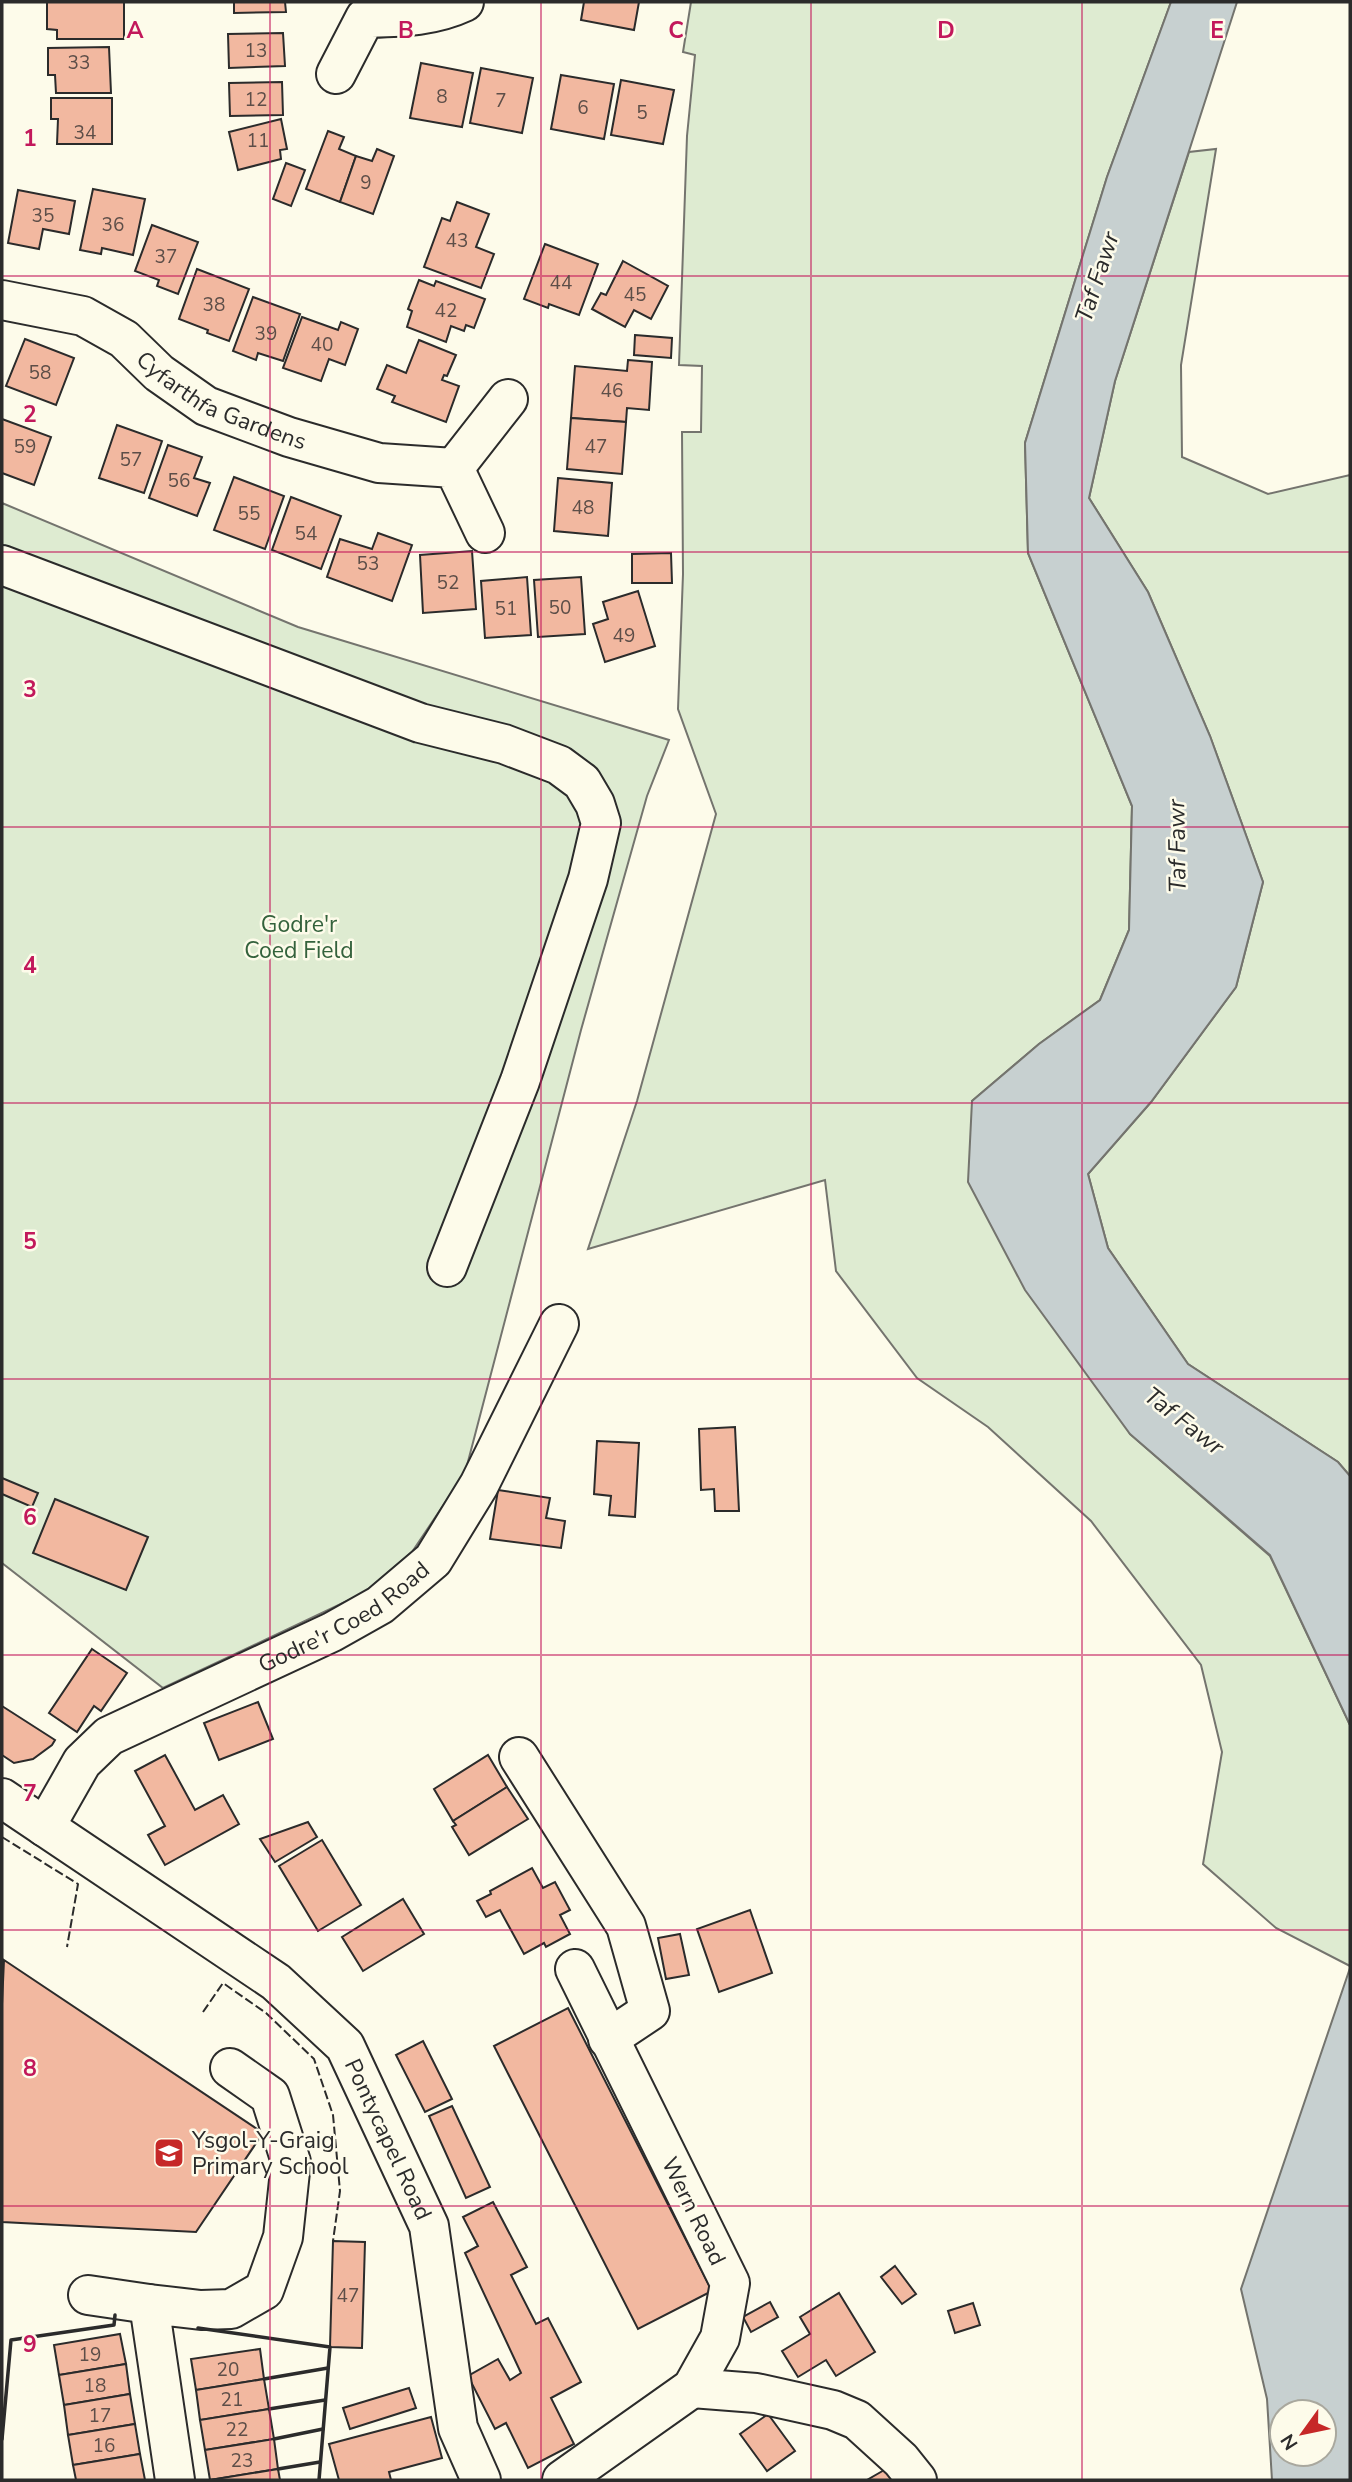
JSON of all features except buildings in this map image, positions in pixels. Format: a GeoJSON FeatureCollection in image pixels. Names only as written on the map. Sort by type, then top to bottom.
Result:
{"type":"FeatureCollection","features":[{"type":"Feature","properties":{"kind":"street"},"geometry":{"type":"LineString","coordinates":[[335,74],[361,10],[420,16],[464,2]]}},
{"type":"Feature","properties":{"kind":"street","name":"Cyfarthfa Gardens"},"geometry":{"type":"LineString","coordinates":[[2,300],[83,316],[124,339],[159,373],[205,406],[218,411],[289,437],[379,463],[454,468]]}},
{"type":"Feature","properties":{"kind":"street"},"geometry":{"type":"LineString","coordinates":[[485,533],[454,468],[508,399]]}},
{"type":"Feature","properties":{"kind":"street"},"geometry":{"type":"LineString","coordinates":[[2,565],[420,723],[504,744],[559,765],[582,782],[595,804],[601,823],[588,879],[520,1082],[447,1267]]}},
{"type":"Feature","properties":{"kind":"street","name":"Godre'r Coed Road"},"geometry":{"type":"LineString","coordinates":[[45,1827],[82,1762],[109,1736],[332,1632],[380,1605],[433,1560],[479,1485],[559,1324]]}},
{"type":"Feature","properties":{"kind":"street"},"geometry":{"type":"LineString","coordinates":[[519,1757],[626,1926],[650,2011],[608,2039]]}},
{"type":"Feature","properties":{"kind":"street","name":"Pontycapel Road"},"geometry":{"type":"LineString","coordinates":[[2,1798],[276,1982],[345,2046],[429,2226],[458,2428],[481,2480]]}},
{"type":"Feature","properties":{"kind":"street","name":"Wern Road"},"geometry":{"type":"LineString","coordinates":[[562,2480],[692,2388],[720,2338],[730,2283],[575,1969]]}},
{"type":"Feature","properties":{"kind":"street"},"geometry":{"type":"LineString","coordinates":[[88,2295],[151,2322],[201,2310],[231,2309],[264,2290],[283,2237],[290,2162],[270,2096],[230,2068]]}},
{"type":"Feature","properties":{"kind":"street"},"geometry":{"type":"LineString","coordinates":[[151,2322],[175,2480]]}},
{"type":"Feature","properties":{"kind":"street"},"geometry":{"type":"LineString","coordinates":[[692,2388],[756,2393],[833,2410],[857,2420],[901,2460],[917,2480]]}},
{"type":"Feature","properties":{"kind":"green space"},"geometry":{"type":"Polygon","coordinates":[[[691,2],[1171,2],[1107,177],[1025,443],[1028,553],[1132,806],[1129,930],[1100,1000],[1039,1044],[972,1101],[1130,1434],[1270,1556],[1350,1725],[1350,1966],[1276,1928],[1203,1864],[1222,1752],[1201,1665],[1091,1521],[988,1427],[917,1378],[836,1271],[825,1180],[588,1249],[637,1101],[716,814],[678,709],[683,574],[682,432],[701,432],[702,366],[679,365],[687,136],[695,55],[683,52],[691,2]]]}},
{"type":"Feature","properties":{"kind":"green space"},"geometry":{"type":"Polygon","coordinates":[[[1216,149],[1181,365],[1182,457],[1268,494],[1350,475],[1350,1476],[1338,1462],[1188,1364],[1108,1248],[1088,1174],[1151,1102],[1236,987],[1263,882],[1210,736],[1148,592],[1089,498],[1115,381],[1189,152],[1216,149]]]}},
{"type":"Feature","properties":{"kind":"green space","name":"Godre'r Coed Field"},"geometry":{"type":"Polygon","coordinates":[[[2,503],[298,627],[669,740],[647,796],[581,1030],[465,1473],[412,1552],[364,1593],[163,1688],[2,1563],[2,503]]]}},
{"type":"Feature","properties":{"kind":"water","name":"Taf Fawr"},"geometry":{"type":"Polygon","coordinates":[[[1171,2],[1237,2],[1115,381],[1089,498],[1148,592],[1210,736],[1263,882],[1236,987],[1151,1102],[1088,1174],[1108,1248],[1188,1364],[1338,1462],[1350,1476],[1350,1725],[1270,1555],[1130,1434],[1025,1290],[968,1182],[972,1101],[1039,1044],[1100,1000],[1129,930],[1132,806],[1028,553],[1025,443],[1107,177],[1171,2]]]}},
{"type":"Feature","properties":{"kind":"water"},"geometry":{"type":"Polygon","coordinates":[[[1350,1968],[1350,2480],[1272,2480],[1271,2468],[1338,2468],[1338,2398],[1268,2398],[1268,2415],[1267,2399],[1241,2289],[1350,1968]]]}},
{"type":"Feature","properties":{"kind":"fence"},"geometry":{"type":"LineString","coordinates":[[2,1837],[78,1884],[67,1947]]}},
{"type":"Feature","properties":{"kind":"fence"},"geometry":{"type":"LineString","coordinates":[[203,2012],[223,1983],[266,2013],[314,2059],[333,2115],[340,2191],[333,2241]]}},
{"type":"Feature","properties":{"kind":"wall"},"geometry":{"type":"LineString","coordinates":[[2,2439],[11,2340],[114,2325],[115,2315]]}},
{"type":"Feature","properties":{"kind":"wall"},"geometry":{"type":"LineString","coordinates":[[198,2328],[330,2347],[319,2480]]}},
{"type":"Feature","properties":{"kind":"wall"},"geometry":{"type":"LineString","coordinates":[[264,2379],[328,2368]]}},
{"type":"Feature","properties":{"kind":"wall"},"geometry":{"type":"LineString","coordinates":[[269,2409],[325,2400]]}},
{"type":"Feature","properties":{"kind":"wall"},"geometry":{"type":"LineString","coordinates":[[274,2439],[323,2429]]}},
{"type":"Feature","properties":{"kind":"wall"},"geometry":{"type":"LineString","coordinates":[[278,2469],[320,2462]]}},
{"type":"Feature","properties":{"kind":"place","name":"Ysgol-Y-Graig Primary School"},"geometry":{"type":"Point","coordinates":[169,2153]}}]}
